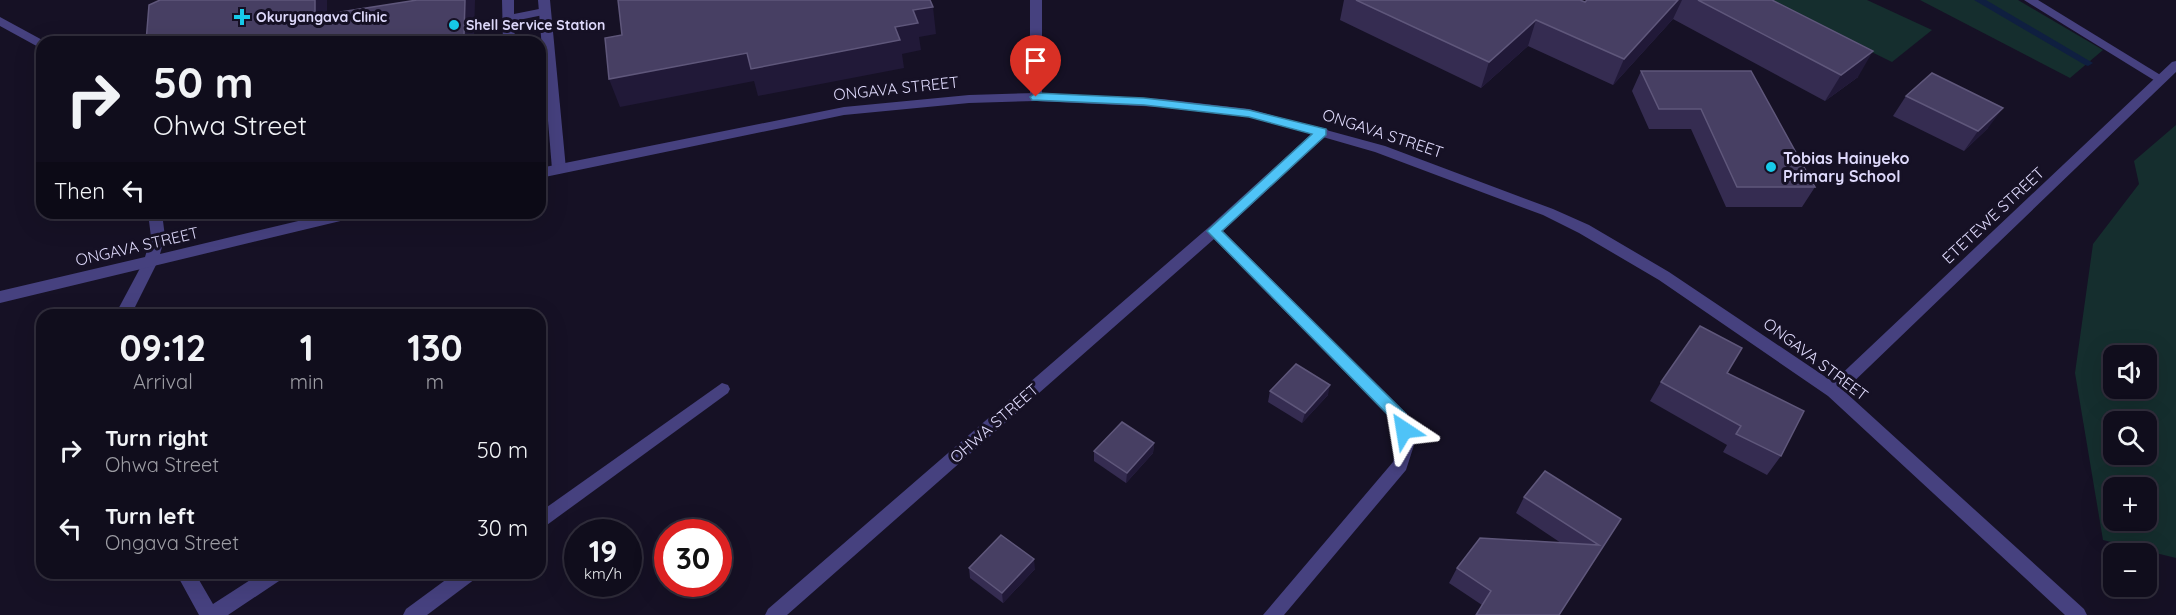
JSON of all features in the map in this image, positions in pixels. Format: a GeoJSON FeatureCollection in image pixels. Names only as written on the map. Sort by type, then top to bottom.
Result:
{"type":"FeatureCollection","features":[{"type":"Feature","properties":{"kind":"street"},"geometry":{"type":"LineString","coordinates":[[508,0],[509,36]]}},
{"type":"Feature","properties":{"kind":"street"},"geometry":{"type":"LineString","coordinates":[[1036,0],[1036,97]]}},
{"type":"Feature","properties":{"kind":"street"},"geometry":{"type":"LineString","coordinates":[[2030,0],[2161,79]]}},
{"type":"Feature","properties":{"kind":"street"},"geometry":{"type":"LineString","coordinates":[[508,19],[544,6],[559,169]]}},
{"type":"Feature","properties":{"kind":"street"},"geometry":{"type":"LineString","coordinates":[[0,21],[36,42]]}},
{"type":"Feature","properties":{"kind":"street","name":"ETETEWE STREET"},"geometry":{"type":"LineString","coordinates":[[1834,391],[2176,65]]}},
{"type":"Feature","properties":{"kind":"street","name":"ONGAVA STREET"},"geometry":{"type":"LineString","coordinates":[[546,172],[844,111],[927,101],[1036,97],[1162,103],[1249,113],[1322,132],[1380,149],[1478,184],[1584,229],[1720,311],[1834,391],[2078,615]]}},
{"type":"Feature","properties":{"kind":"street","name":"OHWA STREET"},"geometry":{"type":"LineString","coordinates":[[774,615],[1214,231],[1322,132]]}},
{"type":"Feature","properties":{"kind":"street"},"geometry":{"type":"LineString","coordinates":[[126,309],[152,261],[158,237],[156,219]]}},
{"type":"Feature","properties":{"kind":"street","name":"ONGAVA STREET"},"geometry":{"type":"LineString","coordinates":[[0,297],[328,219]]}},
{"type":"Feature","properties":{"kind":"street"},"geometry":{"type":"LineString","coordinates":[[1214,231],[1401,418],[1407,442],[1400,465],[1272,615]]}},
{"type":"Feature","properties":{"kind":"street"},"geometry":{"type":"LineString","coordinates":[[546,518],[722,389]]}},
{"type":"Feature","properties":{"kind":"street"},"geometry":{"type":"LineString","coordinates":[[189,579],[210,615],[267,579]]}},
{"type":"Feature","properties":{"kind":"street"},"geometry":{"type":"LineString","coordinates":[[412,615],[461,579]]}},
{"type":"Feature","properties":{"kind":"green space"},"geometry":{"type":"Polygon","coordinates":[[[1766,0],[1867,0],[1932,30],[1892,62],[1766,0]]]}},
{"type":"Feature","properties":{"kind":"green space"},"geometry":{"type":"Polygon","coordinates":[[[1920,0],[2018,0],[2103,50],[2070,78],[1920,0]]]}},
{"type":"Feature","properties":{"kind":"green space"},"geometry":{"type":"Polygon","coordinates":[[[2176,125],[2176,558],[2157,553],[2157,543],[2115,543],[2103,540],[2075,373],[2093,244],[2139,184],[2134,161],[2176,125]]]}},
{"type":"Feature","properties":{"kind":"building","name":"Okuryangava Clinic"},"geometry":{"type":"Polygon","coordinates":[[[160,0],[315,0],[315,16],[417,0],[465,0],[464,35],[146,36],[149,5],[160,0]]]}},
{"type":"Feature","properties":{"kind":"building"},"geometry":{"type":"Polygon","coordinates":[[[618,0],[930,0],[933,7],[913,10],[918,23],[895,27],[900,40],[751,69],[747,53],[609,79],[605,38],[622,35],[618,0]]]}},
{"type":"Feature","properties":{"kind":"building"},"geometry":{"type":"Polygon","coordinates":[[[1356,0],[1580,0],[1585,2],[1587,0],[1678,0],[1624,59],[1536,20],[1489,62],[1356,0]]]}},
{"type":"Feature","properties":{"kind":"building"},"geometry":{"type":"Polygon","coordinates":[[[1698,0],[1772,0],[1873,51],[1841,75],[1698,0]]]}},
{"type":"Feature","properties":{"kind":"building"},"geometry":{"type":"Polygon","coordinates":[[[1641,71],[1751,71],[1815,187],[1737,187],[1701,109],[1659,109],[1641,71]]]}},
{"type":"Feature","properties":{"kind":"building"},"geometry":{"type":"Polygon","coordinates":[[[1932,73],[2003,108],[1978,131],[1906,96],[1932,73]]]}},
{"type":"Feature","properties":{"kind":"building"},"geometry":{"type":"Polygon","coordinates":[[[1700,326],[1742,348],[1727,373],[1804,411],[1781,456],[1736,434],[1741,426],[1661,382],[1700,326]]]}},
{"type":"Feature","properties":{"kind":"building"},"geometry":{"type":"Polygon","coordinates":[[[1296,364],[1330,385],[1305,413],[1270,391],[1296,364]]]}},
{"type":"Feature","properties":{"kind":"building"},"geometry":{"type":"Polygon","coordinates":[[[1122,422],[1154,443],[1127,473],[1094,451],[1122,422]]]}},
{"type":"Feature","properties":{"kind":"building"},"geometry":{"type":"Polygon","coordinates":[[[1545,471],[1621,519],[1559,615],[1476,615],[1491,591],[1457,568],[1480,538],[1599,545],[1524,497],[1545,471]]]}},
{"type":"Feature","properties":{"kind":"building"},"geometry":{"type":"Polygon","coordinates":[[[1001,535],[1034,559],[1002,593],[969,568],[1001,535]]]}},
{"type":"Feature","properties":{"kind":"waterway"},"geometry":{"type":"LineString","coordinates":[[1979,0],[2088,63]]}},
{"type":"Feature","properties":{"kind":"place","name":"Okuryangava Clinic"},"geometry":{"type":"Point","coordinates":[242,17]}},
{"type":"Feature","properties":{"kind":"place","name":"Shell Service Station"},"geometry":{"type":"Point","coordinates":[454,25]}},
{"type":"Feature","properties":{"kind":"place","name":"Tobias Hainyeko Primary School"},"geometry":{"type":"Point","coordinates":[1771,167]}},
{"type":"Feature","properties":{"kind":"route"},"geometry":{"type":"LineString","coordinates":[[1036,97],[1110,99],[1249,113],[1322,132],[1214,231],[1401,418],[1404,430]]}}]}
